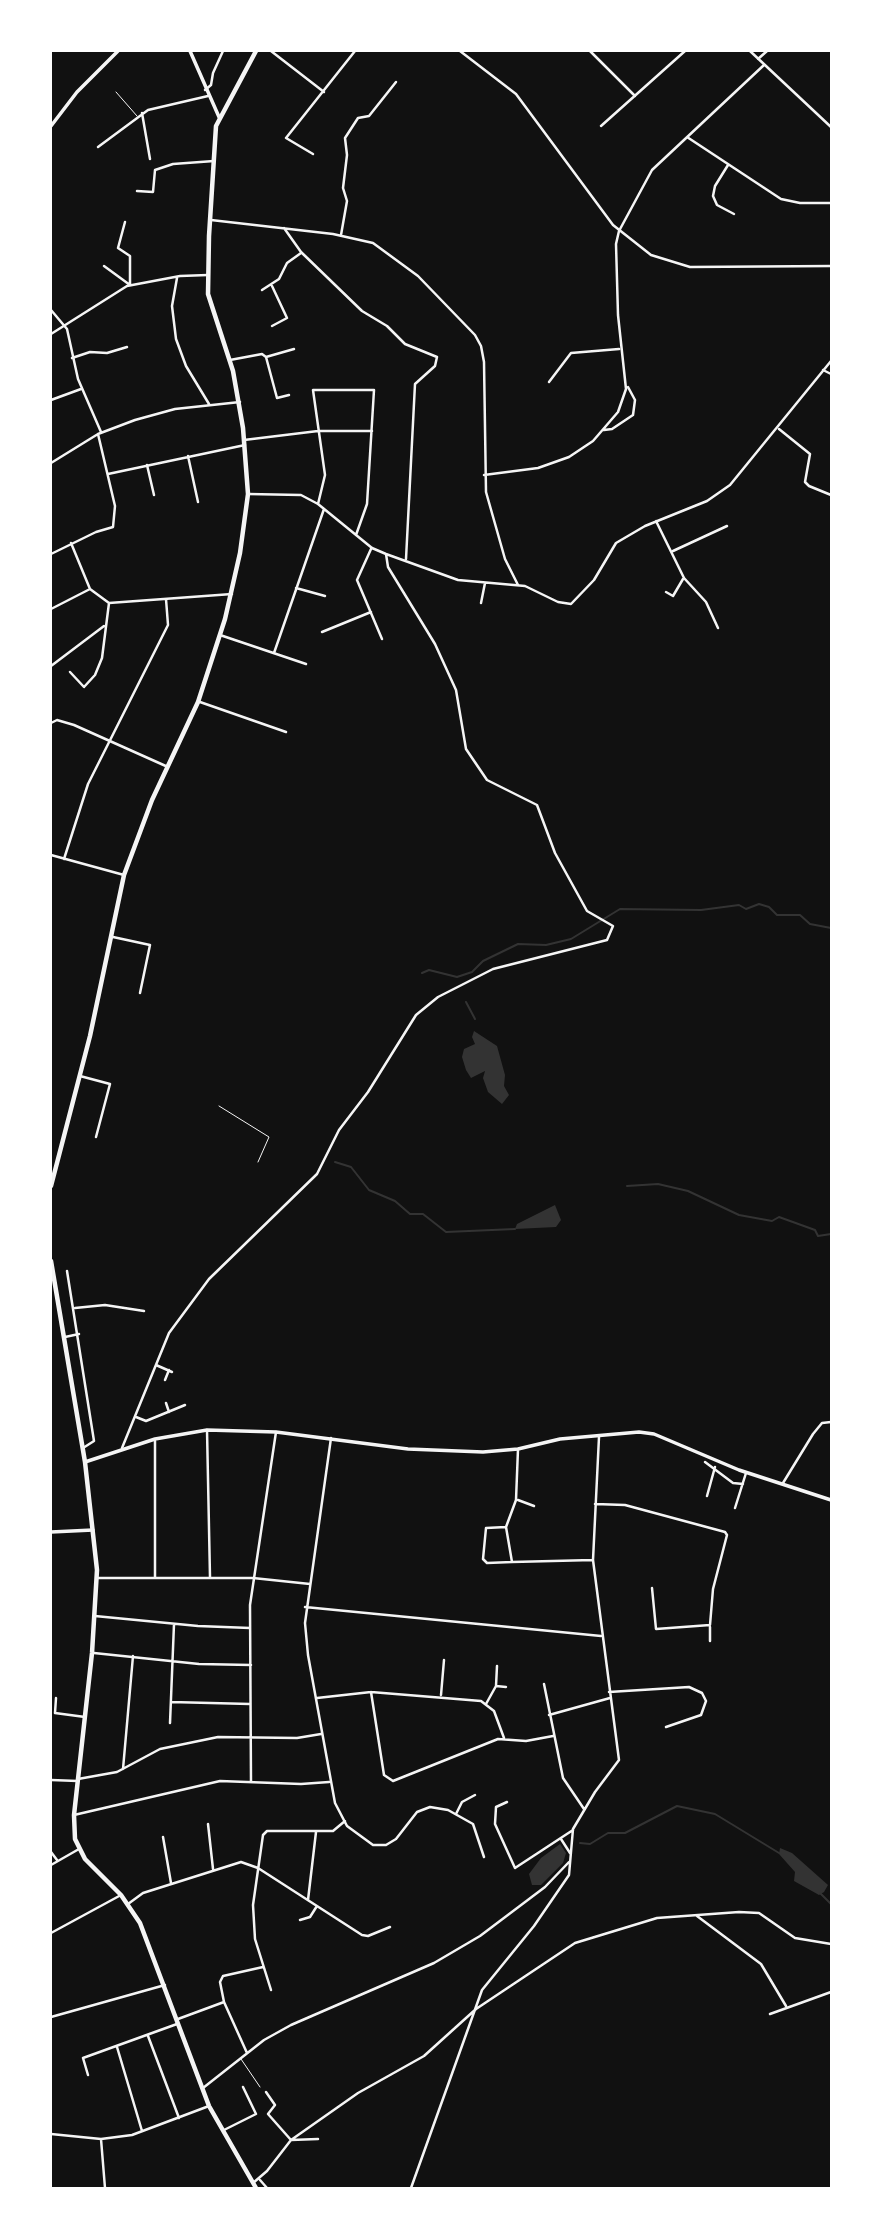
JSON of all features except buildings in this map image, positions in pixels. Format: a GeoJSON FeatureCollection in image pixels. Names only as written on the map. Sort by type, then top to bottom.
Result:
{"type":"FeatureCollection","features":[{"type":"Feature","properties":{"kind":"highway"},"geometry":{"type":"LineString","coordinates":[[51,1186],[80,1076],[124,875],[167,767],[198,702],[232,594],[248,494],[240,402],[230,360],[208,295],[210,220],[219,117],[226,110],[256,51]]}},
{"type":"Feature","properties":{"kind":"highway"},"geometry":{"type":"LineString","coordinates":[[51,1261],[85,1462],[97,1578],[92,1653],[74,1815],[79,1849],[128,1904],[148,1941],[209,2106],[255,2186]]}},
{"type":"Feature","properties":{"kind":"street"},"geometry":{"type":"LineString","coordinates":[[51,126],[77,92],[118,51]]}},
{"type":"Feature","properties":{"kind":"street"},"geometry":{"type":"LineString","coordinates":[[190,51],[219,117]]}},
{"type":"Feature","properties":{"kind":"street"},"geometry":{"type":"LineString","coordinates":[[205,90],[211,85],[213,73],[223,51]]}},
{"type":"Feature","properties":{"kind":"street"},"geometry":{"type":"LineString","coordinates":[[271,51],[324,92]]}},
{"type":"Feature","properties":{"kind":"street"},"geometry":{"type":"LineString","coordinates":[[286,138],[355,51]]}},
{"type":"Feature","properties":{"kind":"street"},"geometry":{"type":"LineString","coordinates":[[460,51],[516,94],[619,231],[651,255],[690,267],[831,266]]}},
{"type":"Feature","properties":{"kind":"street"},"geometry":{"type":"LineString","coordinates":[[590,51],[635,96]]}},
{"type":"Feature","properties":{"kind":"street"},"geometry":{"type":"LineString","coordinates":[[601,127],[685,51]]}},
{"type":"Feature","properties":{"kind":"street"},"geometry":{"type":"LineString","coordinates":[[750,51],[831,127]]}},
{"type":"Feature","properties":{"kind":"street"},"geometry":{"type":"LineString","coordinates":[[758,59],[767,51]]}},
{"type":"Feature","properties":{"kind":"street"},"geometry":{"type":"LineString","coordinates":[[604,430],[612,429],[633,415],[635,400],[626,384],[620,348],[616,244],[619,231],[647,177],[765,65]]}},
{"type":"Feature","properties":{"kind":"street"},"geometry":{"type":"LineString","coordinates":[[341,236],[346,201],[343,188],[347,155],[345,138],[358,118],[369,116],[396,82]]}},
{"type":"Feature","properties":{"kind":"street"},"geometry":{"type":"LineString","coordinates":[[98,147],[142,113],[208,96]]}},
{"type":"Feature","properties":{"kind":"street"},"geometry":{"type":"LineString","coordinates":[[142,113],[150,159]]}},
{"type":"Feature","properties":{"kind":"street"},"geometry":{"type":"LineString","coordinates":[[280,134],[313,154]]}},
{"type":"Feature","properties":{"kind":"street"},"geometry":{"type":"LineString","coordinates":[[687,137],[787,201],[831,203]]}},
{"type":"Feature","properties":{"kind":"street"},"geometry":{"type":"LineString","coordinates":[[136,191],[153,192],[155,170],[173,164],[214,161]]}},
{"type":"Feature","properties":{"kind":"street"},"geometry":{"type":"LineString","coordinates":[[728,165],[715,186],[713,196],[717,205],[734,214]]}},
{"type":"Feature","properties":{"kind":"street"},"geometry":{"type":"LineString","coordinates":[[210,220],[341,236],[373,243],[418,276],[479,341],[484,362],[484,475],[488,506],[505,559],[518,585]]}},
{"type":"Feature","properties":{"kind":"street"},"geometry":{"type":"LineString","coordinates":[[125,222],[118,248],[130,256],[130,285]]}},
{"type":"Feature","properties":{"kind":"street"},"geometry":{"type":"LineString","coordinates":[[284,228],[301,252],[362,311],[387,326],[405,344],[437,357],[435,366],[415,384],[405,559]]}},
{"type":"Feature","properties":{"kind":"street"},"geometry":{"type":"LineString","coordinates":[[262,290],[272,286],[282,276],[287,263],[301,252]]}},
{"type":"Feature","properties":{"kind":"street"},"geometry":{"type":"LineString","coordinates":[[104,266],[130,285]]}},
{"type":"Feature","properties":{"kind":"street"},"geometry":{"type":"LineString","coordinates":[[51,334],[130,285],[177,276],[208,275]]}},
{"type":"Feature","properties":{"kind":"street"},"geometry":{"type":"LineString","coordinates":[[177,276],[172,306],[176,339],[186,366],[209,404]]}},
{"type":"Feature","properties":{"kind":"street"},"geometry":{"type":"LineString","coordinates":[[272,286],[287,318],[272,326]]}},
{"type":"Feature","properties":{"kind":"street"},"geometry":{"type":"LineString","coordinates":[[51,310],[65,324],[81,389],[100,433],[115,506],[113,527],[51,554]]}},
{"type":"Feature","properties":{"kind":"street"},"geometry":{"type":"LineString","coordinates":[[72,358],[90,352],[107,353],[127,347]]}},
{"type":"Feature","properties":{"kind":"street"},"geometry":{"type":"LineString","coordinates":[[549,382],[571,354],[620,348]]}},
{"type":"Feature","properties":{"kind":"street"},"geometry":{"type":"LineString","coordinates":[[230,360],[266,356],[294,349]]}},
{"type":"Feature","properties":{"kind":"street"},"geometry":{"type":"LineString","coordinates":[[266,356],[277,398],[289,396]]}},
{"type":"Feature","properties":{"kind":"street"},"geometry":{"type":"LineString","coordinates":[[248,494],[301,495],[318,504],[372,548],[386,554],[458,580],[518,585],[562,603],[574,603],[594,580],[613,545],[634,531],[707,501],[730,485],[831,361]]}},
{"type":"Feature","properties":{"kind":"street"},"geometry":{"type":"LineString","coordinates":[[823,370],[831,374]]}},
{"type":"Feature","properties":{"kind":"street"},"geometry":{"type":"LineString","coordinates":[[484,475],[555,463],[582,449],[604,430],[621,408],[626,384]]}},
{"type":"Feature","properties":{"kind":"street"},"geometry":{"type":"LineString","coordinates":[[51,400],[81,389]]}},
{"type":"Feature","properties":{"kind":"street"},"geometry":{"type":"LineString","coordinates":[[318,504],[325,475],[313,390],[372,389],[375,394],[366,514],[356,535]]}},
{"type":"Feature","properties":{"kind":"street"},"geometry":{"type":"LineString","coordinates":[[51,463],[100,433],[162,413],[209,404],[240,402]]}},
{"type":"Feature","properties":{"kind":"street"},"geometry":{"type":"LineString","coordinates":[[778,429],[810,454],[805,482],[808,486],[831,495]]}},
{"type":"Feature","properties":{"kind":"street"},"geometry":{"type":"LineString","coordinates":[[108,474],[244,443],[318,431],[372,431]]}},
{"type":"Feature","properties":{"kind":"street"},"geometry":{"type":"LineString","coordinates":[[188,456],[198,502]]}},
{"type":"Feature","properties":{"kind":"street"},"geometry":{"type":"LineString","coordinates":[[147,465],[154,495]]}},
{"type":"Feature","properties":{"kind":"street"},"geometry":{"type":"LineString","coordinates":[[274,653],[324,509]]}},
{"type":"Feature","properties":{"kind":"street"},"geometry":{"type":"LineString","coordinates":[[656,521],[684,578],[706,602],[718,628]]}},
{"type":"Feature","properties":{"kind":"street"},"geometry":{"type":"LineString","coordinates":[[671,551],[727,526]]}},
{"type":"Feature","properties":{"kind":"street"},"geometry":{"type":"LineString","coordinates":[[71,543],[90,589],[108,603],[232,594]]}},
{"type":"Feature","properties":{"kind":"street"},"geometry":{"type":"LineString","coordinates":[[372,548],[358,580],[382,639]]}},
{"type":"Feature","properties":{"kind":"street"},"geometry":{"type":"LineString","coordinates":[[121,1451],[169,1333],[209,1279],[317,1174],[338,1129],[368,1092],[416,1015],[438,997],[492,968],[607,940],[613,926],[587,911],[555,853],[537,805],[487,780],[466,749],[456,690],[435,644],[388,567],[386,554]]}},
{"type":"Feature","properties":{"kind":"street"},"geometry":{"type":"LineString","coordinates":[[666,592],[673,596],[684,578]]}},
{"type":"Feature","properties":{"kind":"street"},"geometry":{"type":"LineString","coordinates":[[481,603],[485,583]]}},
{"type":"Feature","properties":{"kind":"street"},"geometry":{"type":"LineString","coordinates":[[296,588],[325,596]]}},
{"type":"Feature","properties":{"kind":"street"},"geometry":{"type":"LineString","coordinates":[[51,609],[90,589]]}},
{"type":"Feature","properties":{"kind":"street"},"geometry":{"type":"LineString","coordinates":[[64,859],[88,784],[168,625],[166,598]]}},
{"type":"Feature","properties":{"kind":"street"},"geometry":{"type":"LineString","coordinates":[[70,672],[84,687],[95,675],[102,658],[108,603]]}},
{"type":"Feature","properties":{"kind":"street"},"geometry":{"type":"LineString","coordinates":[[322,632],[371,612]]}},
{"type":"Feature","properties":{"kind":"street"},"geometry":{"type":"LineString","coordinates":[[51,666],[105,624]]}},
{"type":"Feature","properties":{"kind":"street"},"geometry":{"type":"LineString","coordinates":[[220,635],[306,664]]}},
{"type":"Feature","properties":{"kind":"street"},"geometry":{"type":"LineString","coordinates":[[198,702],[286,732]]}},
{"type":"Feature","properties":{"kind":"street"},"geometry":{"type":"LineString","coordinates":[[51,723],[57,720],[74,725],[167,767]]}},
{"type":"Feature","properties":{"kind":"street"},"geometry":{"type":"LineString","coordinates":[[51,855],[124,875]]}},
{"type":"Feature","properties":{"kind":"street"},"geometry":{"type":"LineString","coordinates":[[110,936],[150,945],[140,993]]}},
{"type":"Feature","properties":{"kind":"street"},"geometry":{"type":"LineString","coordinates":[[80,1076],[110,1084],[96,1137]]}},
{"type":"Feature","properties":{"kind":"street"},"geometry":{"type":"LineString","coordinates":[[67,1271],[94,1441],[82,1448]]}},
{"type":"Feature","properties":{"kind":"street"},"geometry":{"type":"LineString","coordinates":[[74,1308],[105,1305],[144,1311]]}},
{"type":"Feature","properties":{"kind":"street"},"geometry":{"type":"LineString","coordinates":[[65,1338],[79,1334]]}},
{"type":"Feature","properties":{"kind":"street"},"geometry":{"type":"LineString","coordinates":[[156,1366],[170,1371],[165,1380]]}},
{"type":"Feature","properties":{"kind":"street"},"geometry":{"type":"LineString","coordinates":[[166,1403],[169,1412]]}},
{"type":"Feature","properties":{"kind":"street"},"geometry":{"type":"LineString","coordinates":[[135,1417],[146,1421],[185,1405]]}},
{"type":"Feature","properties":{"kind":"street"},"geometry":{"type":"LineString","coordinates":[[782,1485],[813,1434],[822,1423],[831,1422]]}},
{"type":"Feature","properties":{"kind":"street"},"geometry":{"type":"LineString","coordinates":[[85,1462],[155,1439],[207,1430],[276,1432],[408,1448],[483,1452],[518,1449],[560,1439],[639,1432],[654,1434],[746,1473],[831,1500]]}},
{"type":"Feature","properties":{"kind":"street"},"geometry":{"type":"LineString","coordinates":[[207,1430],[210,1577]]}},
{"type":"Feature","properties":{"kind":"street"},"geometry":{"type":"LineString","coordinates":[[251,1782],[250,1628],[253,1578],[276,1432]]}},
{"type":"Feature","properties":{"kind":"street"},"geometry":{"type":"LineString","coordinates":[[507,1802],[496,1807],[495,1824],[515,1868],[573,1829],[584,1809],[620,1760],[593,1560],[599,1437]]}},
{"type":"Feature","properties":{"kind":"street"},"geometry":{"type":"LineString","coordinates":[[331,1438],[305,1607],[308,1655],[329,1782],[345,1822],[373,1845],[386,1845],[396,1839],[416,1812],[439,1807],[473,1824],[484,1857]]}},
{"type":"Feature","properties":{"kind":"street"},"geometry":{"type":"LineString","coordinates":[[155,1439],[155,1577]]}},
{"type":"Feature","properties":{"kind":"street"},"geometry":{"type":"LineString","coordinates":[[512,1562],[506,1527],[516,1500],[518,1449]]}},
{"type":"Feature","properties":{"kind":"street"},"geometry":{"type":"LineString","coordinates":[[705,1462],[733,1483],[743,1485]]}},
{"type":"Feature","properties":{"kind":"street"},"geometry":{"type":"LineString","coordinates":[[707,1496],[715,1467]]}},
{"type":"Feature","properties":{"kind":"street"},"geometry":{"type":"LineString","coordinates":[[735,1508],[746,1473]]}},
{"type":"Feature","properties":{"kind":"street"},"geometry":{"type":"LineString","coordinates":[[516,1500],[534,1506]]}},
{"type":"Feature","properties":{"kind":"street"},"geometry":{"type":"LineString","coordinates":[[595,1504],[625,1505],[725,1532],[727,1535],[713,1590],[710,1641]]}},
{"type":"Feature","properties":{"kind":"street"},"geometry":{"type":"LineString","coordinates":[[506,1527],[486,1528],[483,1559],[487,1563],[593,1560]]}},
{"type":"Feature","properties":{"kind":"street"},"geometry":{"type":"LineString","coordinates":[[51,1532],[93,1530]]}},
{"type":"Feature","properties":{"kind":"street"},"geometry":{"type":"LineString","coordinates":[[97,1578],[253,1578],[310,1584]]}},
{"type":"Feature","properties":{"kind":"street"},"geometry":{"type":"LineString","coordinates":[[652,1588],[656,1629],[710,1625]]}},
{"type":"Feature","properties":{"kind":"street"},"geometry":{"type":"LineString","coordinates":[[305,1607],[603,1636]]}},
{"type":"Feature","properties":{"kind":"street"},"geometry":{"type":"LineString","coordinates":[[95,1616],[250,1628]]}},
{"type":"Feature","properties":{"kind":"street"},"geometry":{"type":"LineString","coordinates":[[170,1723],[174,1624]]}},
{"type":"Feature","properties":{"kind":"street"},"geometry":{"type":"LineString","coordinates":[[92,1653],[251,1665]]}},
{"type":"Feature","properties":{"kind":"street"},"geometry":{"type":"LineString","coordinates":[[123,1769],[133,1656]]}},
{"type":"Feature","properties":{"kind":"street"},"geometry":{"type":"LineString","coordinates":[[441,1697],[444,1660]]}},
{"type":"Feature","properties":{"kind":"street"},"geometry":{"type":"LineString","coordinates":[[486,1704],[496,1686],[497,1665]]}},
{"type":"Feature","properties":{"kind":"street"},"geometry":{"type":"LineString","coordinates":[[544,1684],[563,1779],[584,1809]]}},
{"type":"Feature","properties":{"kind":"street"},"geometry":{"type":"LineString","coordinates":[[496,1686],[506,1687]]}},
{"type":"Feature","properties":{"kind":"street"},"geometry":{"type":"LineString","coordinates":[[609,1692],[689,1686],[702,1693],[706,1701],[701,1714],[666,1727]]}},
{"type":"Feature","properties":{"kind":"street"},"geometry":{"type":"LineString","coordinates":[[316,1698],[371,1692],[441,1697],[486,1704],[494,1711],[504,1738]]}},
{"type":"Feature","properties":{"kind":"street"},"geometry":{"type":"LineString","coordinates":[[371,1692],[384,1775],[390,1780],[400,1779],[504,1738],[526,1741],[553,1736]]}},
{"type":"Feature","properties":{"kind":"street"},"geometry":{"type":"LineString","coordinates":[[56,1698],[54,1713],[85,1717]]}},
{"type":"Feature","properties":{"kind":"street"},"geometry":{"type":"LineString","coordinates":[[550,1714],[610,1698]]}},
{"type":"Feature","properties":{"kind":"street"},"geometry":{"type":"LineString","coordinates":[[172,1702],[250,1704]]}},
{"type":"Feature","properties":{"kind":"street"},"geometry":{"type":"LineString","coordinates":[[51,1780],[78,1780],[123,1769],[160,1749],[218,1738],[321,1734]]}},
{"type":"Feature","properties":{"kind":"street"},"geometry":{"type":"LineString","coordinates":[[74,1815],[220,1781],[329,1782]]}},
{"type":"Feature","properties":{"kind":"street"},"geometry":{"type":"LineString","coordinates":[[456,1814],[462,1802],[475,1795]]}},
{"type":"Feature","properties":{"kind":"street"},"geometry":{"type":"LineString","coordinates":[[271,1990],[255,1939],[253,1905],[265,1833],[333,1831],[345,1822]]}},
{"type":"Feature","properties":{"kind":"street"},"geometry":{"type":"LineString","coordinates":[[208,1825],[213,1869]]}},
{"type":"Feature","properties":{"kind":"street"},"geometry":{"type":"LineString","coordinates":[[411,2188],[482,1990],[534,1926],[569,1875],[573,1829]]}},
{"type":"Feature","properties":{"kind":"street"},"geometry":{"type":"LineString","coordinates":[[308,1900],[316,1832]]}},
{"type":"Feature","properties":{"kind":"street"},"geometry":{"type":"LineString","coordinates":[[163,1837],[172,1883]]}},
{"type":"Feature","properties":{"kind":"street"},"geometry":{"type":"LineString","coordinates":[[561,1839],[570,1853]]}},
{"type":"Feature","properties":{"kind":"street"},"geometry":{"type":"LineString","coordinates":[[372,1852],[373,1845]]}},
{"type":"Feature","properties":{"kind":"street"},"geometry":{"type":"LineString","coordinates":[[51,1865],[79,1849]]}},
{"type":"Feature","properties":{"kind":"street"},"geometry":{"type":"LineString","coordinates":[[51,1852],[57,1860]]}},
{"type":"Feature","properties":{"kind":"street"},"geometry":{"type":"LineString","coordinates":[[128,1904],[143,1893],[242,1862],[258,1868],[362,1935],[368,1936],[390,1927]]}},
{"type":"Feature","properties":{"kind":"street"},"geometry":{"type":"LineString","coordinates":[[203,2088],[247,2053],[290,2025],[434,1964],[480,1936],[545,1887],[569,1862]]}},
{"type":"Feature","properties":{"kind":"street"},"geometry":{"type":"LineString","coordinates":[[51,1933],[121,1895]]}},
{"type":"Feature","properties":{"kind":"street"},"geometry":{"type":"LineString","coordinates":[[300,1920],[307,1919],[317,1906]]}},
{"type":"Feature","properties":{"kind":"street"},"geometry":{"type":"LineString","coordinates":[[255,2186],[291,2140],[358,2092],[424,2056],[476,2009],[575,1943],[657,1918],[759,1913],[795,1938],[831,1944]]}},
{"type":"Feature","properties":{"kind":"street"},"geometry":{"type":"LineString","coordinates":[[697,1916],[761,1964],[786,2006]]}},
{"type":"Feature","properties":{"kind":"street"},"geometry":{"type":"LineString","coordinates":[[247,2053],[224,2002],[221,1978],[263,1967]]}},
{"type":"Feature","properties":{"kind":"street"},"geometry":{"type":"LineString","coordinates":[[51,2018],[165,1985]]}},
{"type":"Feature","properties":{"kind":"street"},"geometry":{"type":"LineString","coordinates":[[770,2014],[831,1992]]}},
{"type":"Feature","properties":{"kind":"street"},"geometry":{"type":"LineString","coordinates":[[88,2075],[83,2058],[148,2035],[224,2002]]}},
{"type":"Feature","properties":{"kind":"street"},"geometry":{"type":"LineString","coordinates":[[148,2035],[179,2118]]}},
{"type":"Feature","properties":{"kind":"street"},"geometry":{"type":"LineString","coordinates":[[117,2047],[142,2132]]}},
{"type":"Feature","properties":{"kind":"street"},"geometry":{"type":"LineString","coordinates":[[223,2130],[256,2114],[243,2087]]}},
{"type":"Feature","properties":{"kind":"street"},"geometry":{"type":"LineString","coordinates":[[266,2092],[275,2105],[268,2114],[291,2140]]}},
{"type":"Feature","properties":{"kind":"street"},"geometry":{"type":"LineString","coordinates":[[51,2134],[101,2139],[142,2132],[209,2106]]}},
{"type":"Feature","properties":{"kind":"street"},"geometry":{"type":"LineString","coordinates":[[101,2139],[105,2188]]}},
{"type":"Feature","properties":{"kind":"street"},"geometry":{"type":"LineString","coordinates":[[291,2140],[318,2139]]}},
{"type":"Feature","properties":{"kind":"street"},"geometry":{"type":"LineString","coordinates":[[259,2179],[267,2188]]}},
{"type":"Feature","properties":{"kind":"lane"},"geometry":{"type":"LineString","coordinates":[[116,92],[137,116]]}},
{"type":"Feature","properties":{"kind":"lane"},"geometry":{"type":"LineString","coordinates":[[219,1106],[269,1137],[258,1162]]}},
{"type":"Feature","properties":{"kind":"lane"},"geometry":{"type":"LineString","coordinates":[[241,2058],[260,2087]]}},
{"type":"Feature","properties":{"kind":"shaded area"},"geometry":{"type":"Polygon","coordinates":[[[474,1031],[497,1046],[505,1075],[504,1086],[509,1095],[502,1104],[488,1092],[483,1078],[485,1071],[471,1078],[466,1070],[462,1057],[464,1049],[475,1044],[472,1037],[474,1031]]]}},
{"type":"Feature","properties":{"kind":"shaded area"},"geometry":{"type":"Polygon","coordinates":[[[555,1205],[561,1220],[556,1227],[515,1229],[517,1224],[555,1205]]]}},
{"type":"Feature","properties":{"kind":"shaded area"},"geometry":{"type":"Polygon","coordinates":[[[560,1844],[566,1853],[563,1863],[541,1885],[532,1885],[529,1874],[541,1858],[560,1844]]]}},
{"type":"Feature","properties":{"kind":"shaded area"},"geometry":{"type":"Polygon","coordinates":[[[780,1848],[792,1853],[828,1885],[824,1892],[819,1895],[794,1881],[795,1872],[779,1854],[780,1848]]]}},
{"type":"Feature","properties":{"kind":"waterway"},"geometry":{"type":"LineString","coordinates":[[422,973],[429,970],[457,977],[472,972],[483,961],[518,944],[546,945],[571,939],[620,909],[701,910],[739,905],[746,909],[759,904],[769,907],[777,915],[800,915],[810,924],[831,928]]}},
{"type":"Feature","properties":{"kind":"waterway"},"geometry":{"type":"LineString","coordinates":[[466,1002],[475,1019]]}},
{"type":"Feature","properties":{"kind":"waterway"},"geometry":{"type":"LineString","coordinates":[[335,1162],[351,1167],[369,1190],[395,1201],[410,1214],[423,1214],[446,1232],[515,1229]]}},
{"type":"Feature","properties":{"kind":"waterway"},"geometry":{"type":"LineString","coordinates":[[627,1186],[658,1184],[688,1191],[739,1215],[772,1221],[779,1217],[815,1230],[818,1236],[831,1234]]}},
{"type":"Feature","properties":{"kind":"waterway"},"geometry":{"type":"LineString","coordinates":[[580,1843],[590,1844],[608,1833],[625,1833],[677,1806],[715,1814],[779,1853]]}},
{"type":"Feature","properties":{"kind":"waterway"},"geometry":{"type":"LineString","coordinates":[[820,1893],[831,1904]]}}]}
